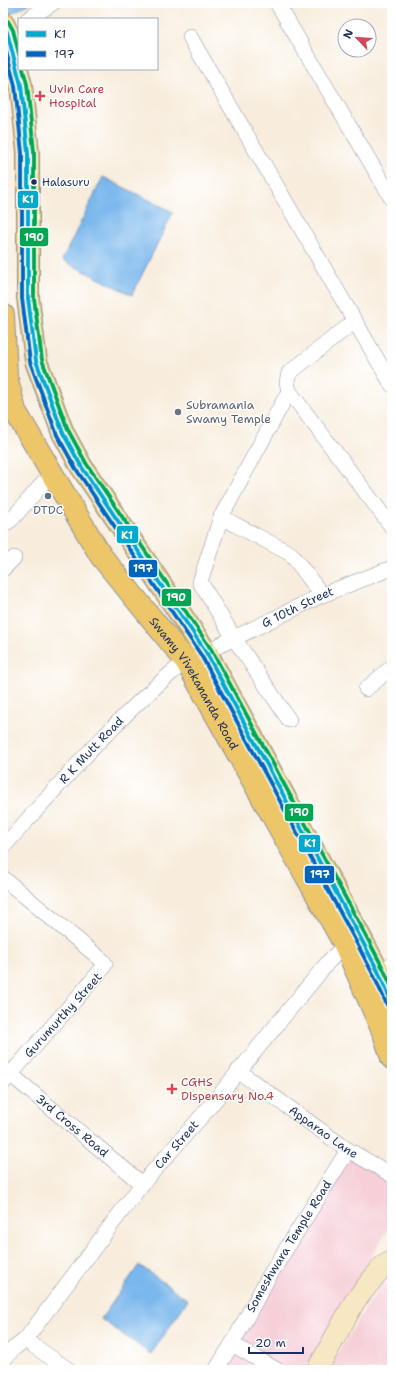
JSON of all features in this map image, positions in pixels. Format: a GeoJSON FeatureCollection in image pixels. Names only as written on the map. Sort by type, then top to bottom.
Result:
{"type":"FeatureCollection","features":[{"type":"Feature","properties":{"kind":"main road","name":"Swamy Vivekananda Road"},"geometry":{"type":"LineString","coordinates":[[8,26],[21,85],[28,153],[28,298],[37,365],[63,433],[81,466],[206,652],[352,940],[392,1058]]}},
{"type":"Feature","properties":{"kind":"main road","name":"Swamy Vivekananda Road"},"geometry":{"type":"LineString","coordinates":[[3,315],[9,413],[52,473],[101,556],[186,661],[352,940],[385,968],[392,1003]]}},
{"type":"Feature","properties":{"kind":"main road"},"geometry":{"type":"LineString","coordinates":[[6,376],[37,365]]}},
{"type":"Feature","properties":{"kind":"street"},"geometry":{"type":"LineString","coordinates":[[30,18],[52,3]]}},
{"type":"Feature","properties":{"kind":"street"},"geometry":{"type":"LineString","coordinates":[[277,3],[392,199]]}},
{"type":"Feature","properties":{"kind":"street"},"geometry":{"type":"LineString","coordinates":[[190,37],[392,385]]}},
{"type":"Feature","properties":{"kind":"street"},"geometry":{"type":"LineString","coordinates":[[355,322],[290,373],[287,382],[289,391],[392,527]]}},
{"type":"Feature","properties":{"kind":"street"},"geometry":{"type":"LineString","coordinates":[[289,391],[221,517],[200,582],[234,638],[289,720]]}},
{"type":"Feature","properties":{"kind":"street"},"geometry":{"type":"LineString","coordinates":[[3,521],[8,522],[12,519],[52,473]]}},
{"type":"Feature","properties":{"kind":"street"},"geometry":{"type":"LineString","coordinates":[[221,517],[291,554],[322,596]]}},
{"type":"Feature","properties":{"kind":"street"},"geometry":{"type":"LineString","coordinates":[[3,569],[14,558]]}},
{"type":"Feature","properties":{"kind":"street","name":"G 10th Street"},"geometry":{"type":"LineString","coordinates":[[206,652],[322,596],[392,568]]}},
{"type":"Feature","properties":{"kind":"street","name":"R K Mutt Road"},"geometry":{"type":"LineString","coordinates":[[3,847],[119,720],[186,661]]}},
{"type":"Feature","properties":{"kind":"street"},"geometry":{"type":"LineString","coordinates":[[366,689],[392,667]]}},
{"type":"Feature","properties":{"kind":"street","name":"Gurumurthy Street"},"geometry":{"type":"LineString","coordinates":[[3,878],[105,964],[98,974],[5,1075]]}},
{"type":"Feature","properties":{"kind":"street","name":"Car Street"},"geometry":{"type":"LineString","coordinates":[[3,1361],[14,1344],[142,1184],[207,1110],[329,961],[352,940]]}},
{"type":"Feature","properties":{"kind":"street","name":"Apparao Lane"},"geometry":{"type":"LineString","coordinates":[[238,1071],[348,1150],[392,1175]]}},
{"type":"Feature","properties":{"kind":"street","name":"3rd Cross Road"},"geometry":{"type":"LineString","coordinates":[[5,1075],[142,1184]]}},
{"type":"Feature","properties":{"kind":"street","name":"Someshwara Temple Road"},"geometry":{"type":"LineString","coordinates":[[216,1370],[268,1278],[348,1150]]}},
{"type":"Feature","properties":{"kind":"street"},"geometry":{"type":"LineString","coordinates":[[317,1370],[355,1301],[383,1266],[392,1261]]}},
{"type":"Feature","properties":{"kind":"street"},"geometry":{"type":"LineString","coordinates":[[14,1344],[69,1370]]}},
{"type":"Feature","properties":{"kind":"street"},"geometry":{"type":"LineString","coordinates":[[232,1344],[277,1370]]}},
{"type":"Feature","properties":{"kind":"shaded area"},"geometry":{"type":"Polygon","coordinates":[[[350,1157],[392,1181],[392,1222],[305,1370],[228,1370],[241,1337],[350,1157]]]}},
{"type":"Feature","properties":{"kind":"shaded area"},"geometry":{"type":"Polygon","coordinates":[[[383,1280],[392,1287],[392,1369],[327,1370],[383,1280]]]}},
{"type":"Feature","properties":{"kind":"water"},"geometry":{"type":"Polygon","coordinates":[[[3,3],[30,3],[3,18],[3,3]]]}},
{"type":"Feature","properties":{"kind":"water"},"geometry":{"type":"Polygon","coordinates":[[[103,177],[173,212],[132,295],[62,260],[103,177]]]}},
{"type":"Feature","properties":{"kind":"water"},"geometry":{"type":"Polygon","coordinates":[[[139,1265],[188,1300],[151,1354],[101,1319],[139,1265]]]}},
{"type":"Feature","properties":{"kind":"transit line","name":"190"},"geometry":{"type":"LineString","coordinates":[[8,21],[13,30],[18,50]]}},
{"type":"Feature","properties":{"kind":"transit line","name":"K1"},"geometry":{"type":"LineString","coordinates":[[3,23],[7,32],[21,85],[28,153],[28,298],[36,361],[63,433],[81,466],[206,652],[359,935],[378,971],[392,1003]]}},
{"type":"Feature","properties":{"kind":"transit line","name":"197"},"geometry":{"type":"LineString","coordinates":[[3,40],[15,86],[22,153],[22,298],[30,362],[57,435],[76,469],[201,655],[354,938],[387,1005]]}},
{"type":"Feature","properties":{"kind":"transit line","name":"190"},"geometry":{"type":"LineString","coordinates":[[23,70],[27,84],[34,152],[34,298],[42,360],[68,430],[86,463],[211,649],[364,932],[392,988]]}},
{"type":"Feature","properties":{"kind":"place","name":"Uvin Care Hospital"},"geometry":{"type":"Point","coordinates":[40,96]}},
{"type":"Feature","properties":{"kind":"place","name":"Halasuru"},"geometry":{"type":"Point","coordinates":[34,182]}},
{"type":"Feature","properties":{"kind":"place","name":"Subramania Swamy Temple"},"geometry":{"type":"Point","coordinates":[178,412]}},
{"type":"Feature","properties":{"kind":"place","name":"DTDC"},"geometry":{"type":"Point","coordinates":[48,496]}},
{"type":"Feature","properties":{"kind":"place","name":"CGHS Dispensary No.4"},"geometry":{"type":"Point","coordinates":[172,1089]}}]}
